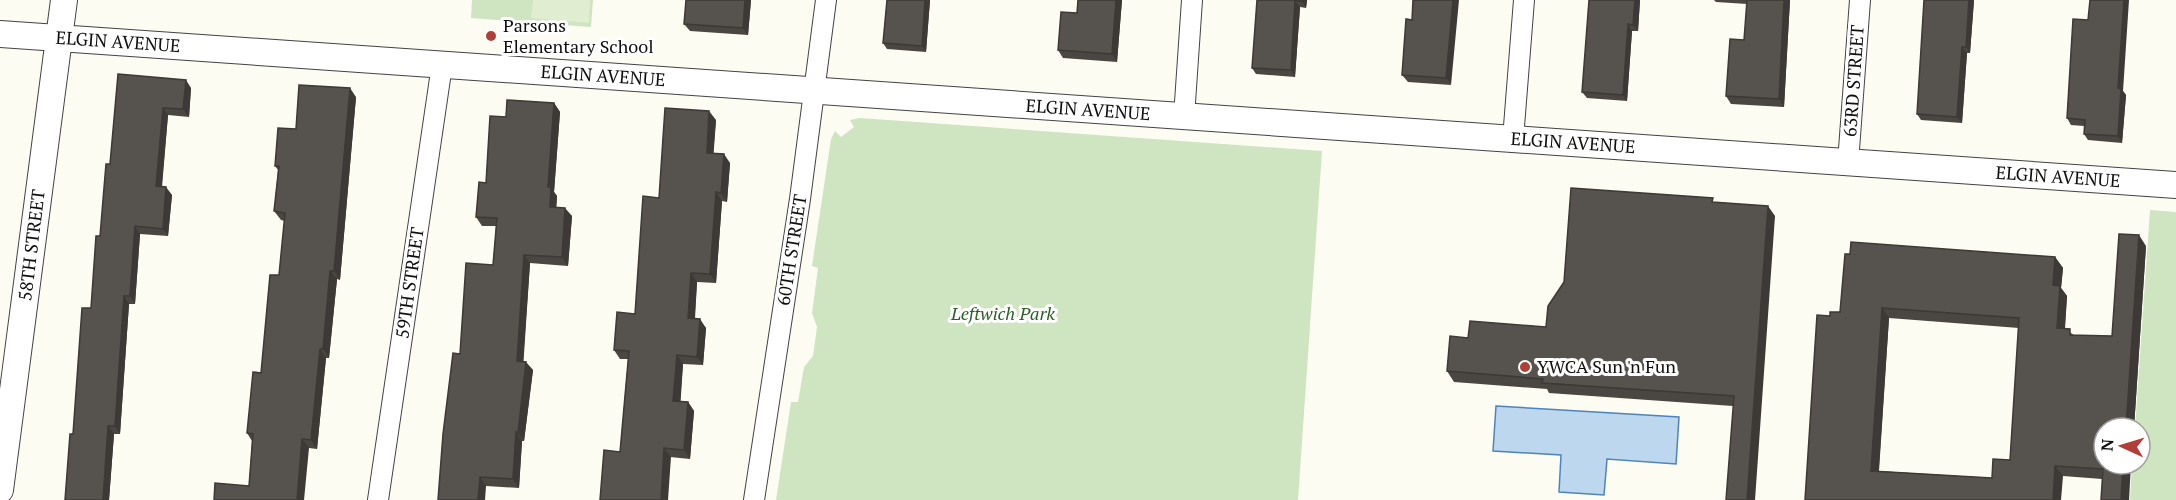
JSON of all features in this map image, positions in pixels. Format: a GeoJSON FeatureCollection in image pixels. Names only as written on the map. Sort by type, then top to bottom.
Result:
{"type":"FeatureCollection","features":[{"type":"Feature","properties":{"kind":"street","name":"58TH STREET"},"geometry":{"type":"LineString","coordinates":[[0,490],[64,0]]}},
{"type":"Feature","properties":{"kind":"street","name":"60TH STREET"},"geometry":{"type":"LineString","coordinates":[[754,500],[799,210],[826,0]]}},
{"type":"Feature","properties":{"kind":"street"},"geometry":{"type":"LineString","coordinates":[[1184,117],[1192,0]]}},
{"type":"Feature","properties":{"kind":"street"},"geometry":{"type":"LineString","coordinates":[[1513,139],[1524,0]]}},
{"type":"Feature","properties":{"kind":"street","name":"63RD STREET"},"geometry":{"type":"LineString","coordinates":[[1848,163],[1860,0]]}},
{"type":"Feature","properties":{"kind":"street","name":"ELGIN AVENUE"},"geometry":{"type":"LineString","coordinates":[[0,34],[2176,185]]}},
{"type":"Feature","properties":{"kind":"street","name":"59TH STREET"},"geometry":{"type":"LineString","coordinates":[[378,500],[442,65]]}},
{"type":"Feature","properties":{"kind":"green space"},"geometry":{"type":"Polygon","coordinates":[[[472,0],[593,0],[591,27],[471,18],[472,0]]]}},
{"type":"Feature","properties":{"kind":"green space"},"geometry":{"type":"Polygon","coordinates":[[[533,0],[590,0],[589,23],[531,18],[533,0]]]}},
{"type":"Feature","properties":{"kind":"green space","name":"Leftwich Park"},"geometry":{"type":"Polygon","coordinates":[[[860,118],[1322,151],[1298,500],[776,500],[791,402],[798,402],[804,367],[813,356],[817,327],[812,313],[818,268],[812,266],[831,139],[835,131],[841,137],[854,127],[850,120],[860,118]]]}},
{"type":"Feature","properties":{"kind":"green space"},"geometry":{"type":"Polygon","coordinates":[[[2150,210],[2176,212],[2176,500],[2130,500],[2131,476],[2152,476],[2152,416],[2136,416],[2150,210]]]}},
{"type":"Feature","properties":{"kind":"water"},"geometry":{"type":"Polygon","coordinates":[[[1496,406],[1679,417],[1676,464],[1607,459],[1604,495],[1559,492],[1561,455],[1493,451],[1496,406]]]}},
{"type":"Feature","properties":{"kind":"building"},"geometry":{"type":"Polygon","coordinates":[[[686,0],[745,0],[743,28],[684,24],[686,0]]]}},
{"type":"Feature","properties":{"kind":"building"},"geometry":{"type":"Polygon","coordinates":[[[887,0],[925,0],[922,46],[883,43],[887,0]]]}},
{"type":"Feature","properties":{"kind":"building"},"geometry":{"type":"Polygon","coordinates":[[[1078,0],[1116,0],[1112,54],[1058,50],[1061,12],[1077,13],[1078,0]]]}},
{"type":"Feature","properties":{"kind":"building"},"geometry":{"type":"Polygon","coordinates":[[[1257,0],[1302,0],[1295,1],[1291,70],[1252,68],[1257,0]]]}},
{"type":"Feature","properties":{"kind":"building"},"geometry":{"type":"Polygon","coordinates":[[[1413,0],[1453,0],[1446,78],[1402,75],[1406,19],[1412,20],[1413,0]]]}},
{"type":"Feature","properties":{"kind":"building"},"geometry":{"type":"Polygon","coordinates":[[[1589,0],[1635,0],[1633,25],[1628,24],[1623,95],[1582,92],[1589,0]]]}},
{"type":"Feature","properties":{"kind":"building"},"geometry":{"type":"Polygon","coordinates":[[[1747,0],[1784,0],[1779,99],[1726,96],[1730,39],[1744,40],[1747,0]]]}},
{"type":"Feature","properties":{"kind":"building"},"geometry":{"type":"Polygon","coordinates":[[[1924,0],[1969,0],[1966,47],[1962,47],[1957,117],[1917,114],[1924,0]]]}},
{"type":"Feature","properties":{"kind":"building"},"geometry":{"type":"Polygon","coordinates":[[[2090,0],[2124,0],[2118,88],[2121,89],[2118,136],[2084,134],[2085,120],[2067,118],[2073,19],[2088,20],[2090,0]]]}},
{"type":"Feature","properties":{"kind":"building"},"geometry":{"type":"Polygon","coordinates":[[[118,74],[186,80],[183,109],[163,108],[156,186],[166,187],[163,229],[135,226],[130,296],[124,296],[115,426],[108,426],[103,500],[65,500],[70,434],[73,434],[82,308],[91,308],[96,236],[100,236],[106,164],[110,164],[118,74]]]}},
{"type":"Feature","properties":{"kind":"building"},"geometry":{"type":"Polygon","coordinates":[[[299,85],[350,88],[334,271],[330,271],[311,440],[302,439],[297,500],[214,500],[215,483],[249,486],[253,434],[247,433],[253,372],[261,373],[270,275],[279,275],[285,213],[274,211],[279,166],[275,166],[278,128],[296,129],[299,85]]]}},
{"type":"Feature","properties":{"kind":"building"},"geometry":{"type":"Polygon","coordinates":[[[507,100],[554,103],[548,187],[551,187],[550,207],[565,208],[562,257],[524,255],[517,361],[526,362],[518,433],[516,432],[513,479],[480,477],[478,500],[438,500],[453,353],[460,354],[466,263],[493,265],[497,218],[476,217],[479,182],[486,183],[490,116],[506,117],[507,100]]]}},
{"type":"Feature","properties":{"kind":"building"},"geometry":{"type":"Polygon","coordinates":[[[665,108],[709,111],[707,153],[724,154],[721,193],[716,192],[710,274],[691,273],[688,318],[700,319],[697,357],[677,355],[673,401],[688,402],[684,450],[664,448],[661,500],[600,500],[604,450],[620,452],[629,351],[614,350],[617,312],[635,314],[643,196],[659,198],[665,108]]]}},
{"type":"Feature","properties":{"kind":"building"},"geometry":{"type":"Polygon","coordinates":[[[1571,188],[1713,198],[1712,202],[1768,206],[1747,500],[1726,500],[1734,396],[1542,383],[1543,379],[1447,371],[1450,336],[1468,338],[1470,321],[1546,327],[1548,306],[1564,282],[1571,188]]]}},
{"type":"Feature","properties":{"kind":"building"},"geometry":{"type":"Polygon","coordinates":[[[2119,234],[2139,235],[2127,416],[2092,416],[2092,468],[2055,466],[2053,500],[1805,500],[1817,315],[1830,316],[1830,312],[1840,312],[1845,254],[1850,254],[1851,242],[2055,257],[2053,285],[2060,286],[2057,328],[2070,329],[2070,335],[2112,336],[2119,234]],[[1882,308],[1871,471],[1992,478],[1993,459],[2010,460],[2019,318],[1882,308]]]}},
{"type":"Feature","properties":{"kind":"building"},"geometry":{"type":"Polygon","coordinates":[[[2103,476],[2122,476],[2121,500],[2101,500],[2103,476]]]}},
{"type":"Feature","properties":{"kind":"place","name":"Parsons Elementary School"},"geometry":{"type":"Point","coordinates":[491,36]}},
{"type":"Feature","properties":{"kind":"place","name":"YWCA Sun 'n Fun"},"geometry":{"type":"Point","coordinates":[1525,367]}}]}
